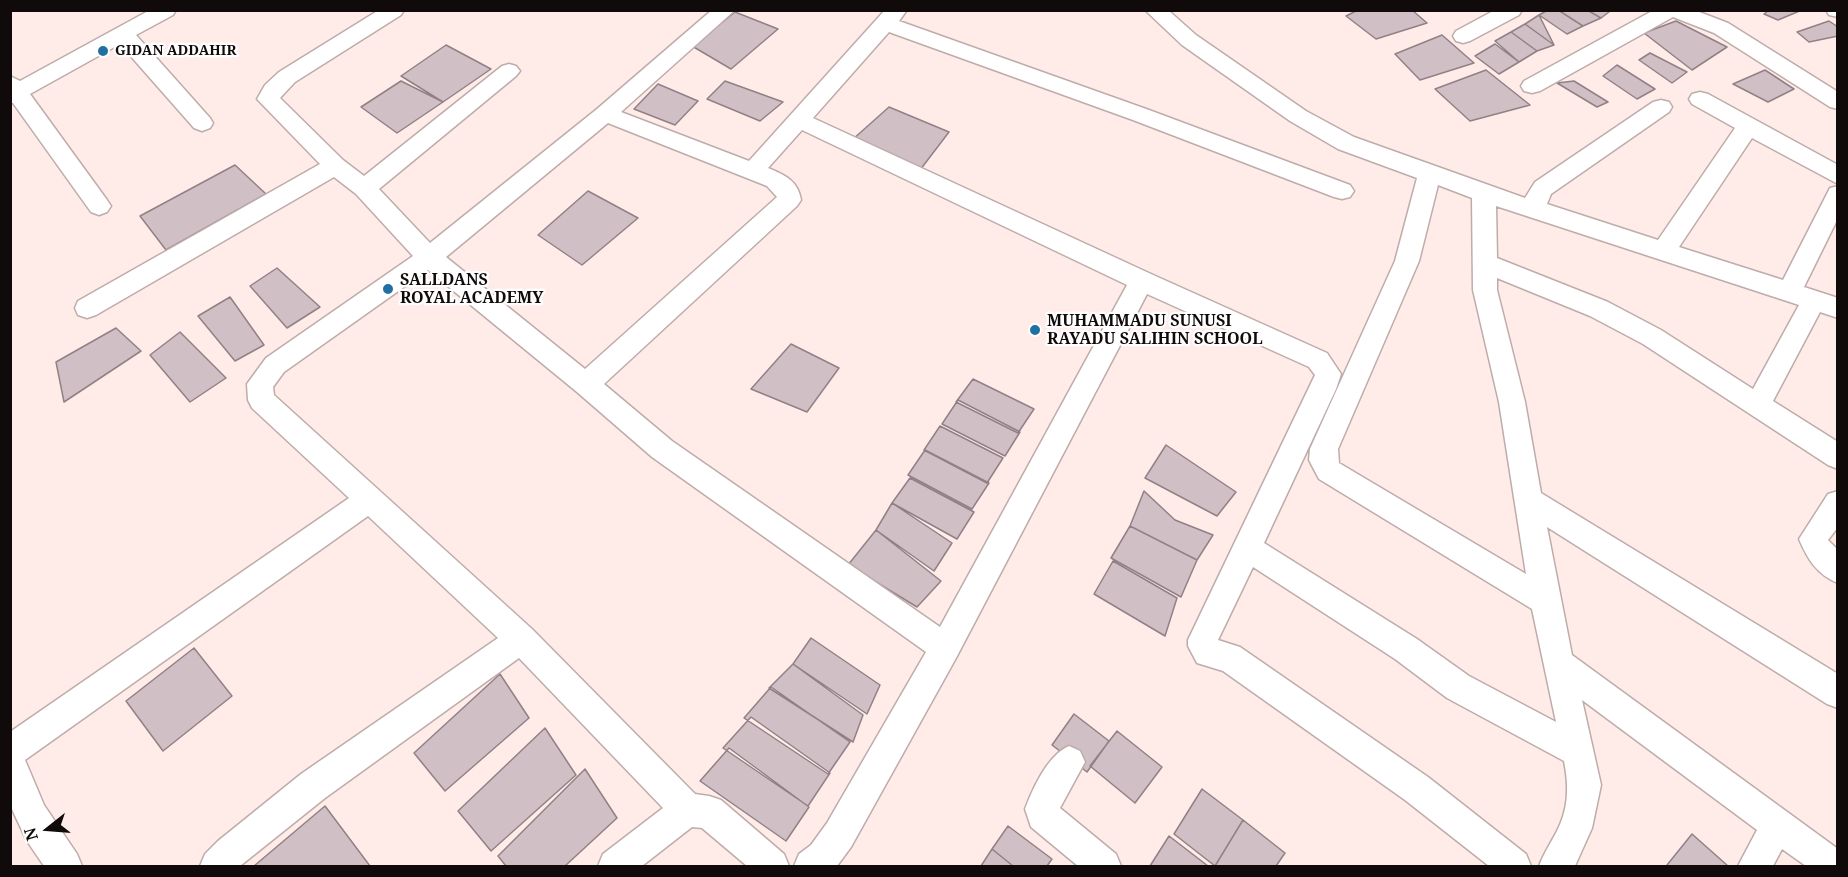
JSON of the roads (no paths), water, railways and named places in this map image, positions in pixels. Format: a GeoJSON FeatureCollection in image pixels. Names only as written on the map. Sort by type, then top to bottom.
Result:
{"type":"FeatureCollection","features":[{"type":"Feature","properties":{"kind":"street"},"geometry":{"type":"LineString","coordinates":[[99,206],[13,90],[166,10]]}},
{"type":"Feature","properties":{"kind":"street"},"geometry":{"type":"LineString","coordinates":[[394,10],[287,77],[273,90],[268,99],[334,166],[364,188],[429,257],[586,384],[662,449],[945,648]]}},
{"type":"Feature","properties":{"kind":"street"},"geometry":{"type":"LineString","coordinates":[[725,10],[605,114],[429,257],[274,365],[261,384],[261,400],[521,639],[687,810],[709,812],[772,867]]}},
{"type":"Feature","properties":{"kind":"street"},"geometry":{"type":"LineString","coordinates":[[1155,10],[1189,40],[1314,127],[1346,143],[1484,193],[1826,304],[1758,405]]}},
{"type":"Feature","properties":{"kind":"street"},"geometry":{"type":"LineString","coordinates":[[1463,36],[1512,10]]}},
{"type":"Feature","properties":{"kind":"street"},"geometry":{"type":"LineString","coordinates":[[1532,86],[1672,10],[1721,28],[1838,102]]}},
{"type":"Feature","properties":{"kind":"street"},"geometry":{"type":"LineString","coordinates":[[1703,20],[1726,10]]}},
{"type":"Feature","properties":{"kind":"street"},"geometry":{"type":"LineString","coordinates":[[753,171],[891,17],[1140,115],[1342,191]]}},
{"type":"Feature","properties":{"kind":"street"},"geometry":{"type":"LineString","coordinates":[[123,34],[202,123]]}},
{"type":"Feature","properties":{"kind":"street"},"geometry":{"type":"LineString","coordinates":[[364,188],[509,72]]}},
{"type":"Feature","properties":{"kind":"street"},"geometry":{"type":"LineString","coordinates":[[1700,99],[1838,176]]}},
{"type":"Feature","properties":{"kind":"street"},"geometry":{"type":"LineString","coordinates":[[1534,208],[1537,196],[1543,188],[1661,107]]}},
{"type":"Feature","properties":{"kind":"street"},"geometry":{"type":"LineString","coordinates":[[586,384],[789,200],[788,191],[775,180],[605,114]]}},
{"type":"Feature","properties":{"kind":"street"},"geometry":{"type":"LineString","coordinates":[[799,120],[1142,281],[1318,360],[1329,374],[1246,547],[1203,640],[1203,646],[1208,653],[1229,657],[1421,791],[1514,867]]}},
{"type":"Feature","properties":{"kind":"street"},"geometry":{"type":"LineString","coordinates":[[1664,250],[1748,126]]}},
{"type":"Feature","properties":{"kind":"street"},"geometry":{"type":"LineString","coordinates":[[87,308],[334,166]]}},
{"type":"Feature","properties":{"kind":"street"},"geometry":{"type":"LineString","coordinates":[[1430,173],[1407,261],[1324,449],[1323,460],[1329,471],[1545,601]]}},
{"type":"Feature","properties":{"kind":"street"},"geometry":{"type":"LineString","coordinates":[[1484,193],[1485,290],[1512,402],[1545,601],[1584,785],[1583,802],[1574,836],[1556,867]]}},
{"type":"Feature","properties":{"kind":"street"},"geometry":{"type":"LineString","coordinates":[[1789,292],[1838,194]]}},
{"type":"Feature","properties":{"kind":"street"},"geometry":{"type":"LineString","coordinates":[[1484,262],[1599,309],[1652,337],[1838,457]]}},
{"type":"Feature","properties":{"kind":"street"},"geometry":{"type":"LineString","coordinates":[[811,867],[823,857],[839,835],[945,648],[1142,281]]}},
{"type":"Feature","properties":{"kind":"street"},"geometry":{"type":"LineString","coordinates":[[10,751],[369,500]]}},
{"type":"Feature","properties":{"kind":"street"},"geometry":{"type":"LineString","coordinates":[[1528,500],[1838,693]]}},
{"type":"Feature","properties":{"kind":"street"},"geometry":{"type":"LineString","coordinates":[[1838,503],[1813,539],[1820,553],[1838,570]]}},
{"type":"Feature","properties":{"kind":"street"},"geometry":{"type":"LineString","coordinates":[[1246,547],[1406,649],[1458,687],[1578,751]]}},
{"type":"Feature","properties":{"kind":"street"},"geometry":{"type":"LineString","coordinates":[[217,867],[230,853],[313,786],[521,639]]}},
{"type":"Feature","properties":{"kind":"street"},"geometry":{"type":"LineString","coordinates":[[1559,664],[1778,824],[1833,867]]}},
{"type":"Feature","properties":{"kind":"street"},"geometry":{"type":"LineString","coordinates":[[1069,762],[1041,809],[1043,815],[1104,867]]}},
{"type":"Feature","properties":{"kind":"street"},"geometry":{"type":"LineString","coordinates":[[10,763],[28,812],[52,851],[65,867]]}},
{"type":"Feature","properties":{"kind":"street"},"geometry":{"type":"LineString","coordinates":[[615,867],[687,810]]}},
{"type":"Feature","properties":{"kind":"street"},"geometry":{"type":"LineString","coordinates":[[1755,867],[1778,824]]}},
{"type":"Feature","properties":{"kind":"place","name":"GIDAN ADDAHIR"},"geometry":{"type":"Point","coordinates":[103,51]}},
{"type":"Feature","properties":{"kind":"place","name":"SALLDANS ROYAL ACADEMY"},"geometry":{"type":"Point","coordinates":[388,289]}},
{"type":"Feature","properties":{"kind":"place","name":"MUHAMMADU SUNUSI RAYADU SALIHIN SCHOOL"},"geometry":{"type":"Point","coordinates":[1035,330]}}]}
